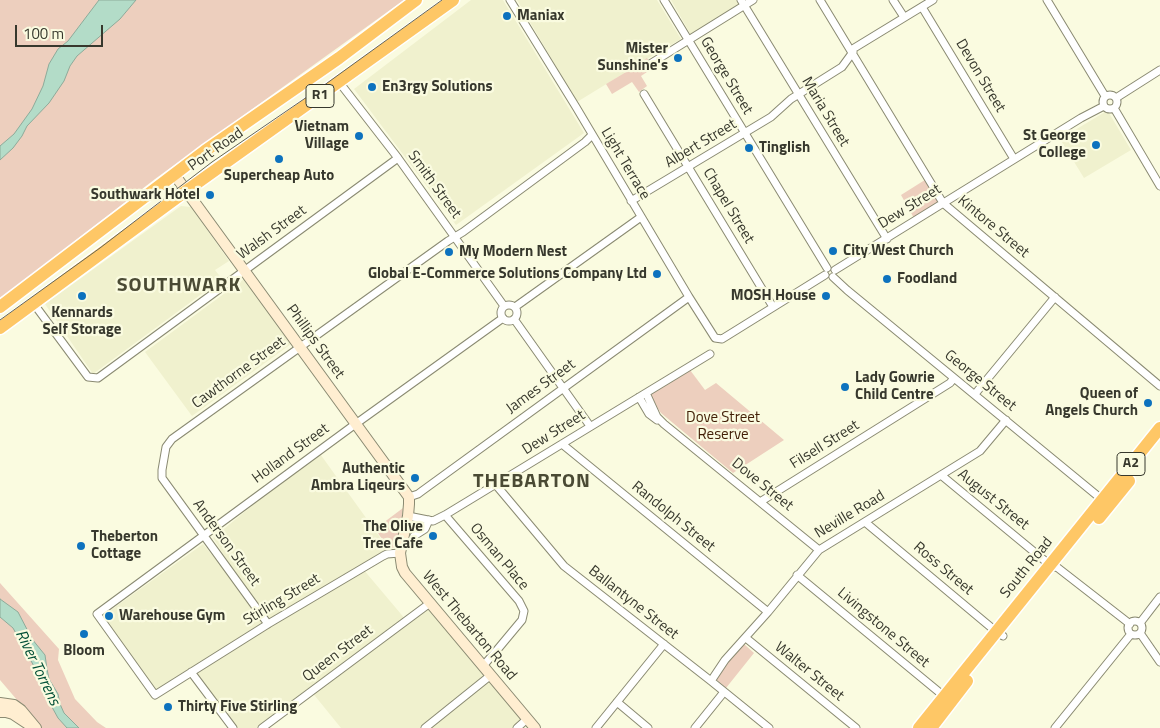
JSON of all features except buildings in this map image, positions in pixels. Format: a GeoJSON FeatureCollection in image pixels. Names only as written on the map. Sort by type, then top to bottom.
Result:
{"type":"FeatureCollection","features":[{"type":"Feature","properties":{"kind":"highway","name":"Port Road"},"geometry":{"type":"LineString","coordinates":[[0,307],[205,151],[339,58],[416,0]]}},
{"type":"Feature","properties":{"kind":"highway","name":"Port Road"},"geometry":{"type":"LineString","coordinates":[[0,328],[186,191],[453,0]]}},
{"type":"Feature","properties":{"kind":"highway","name":"South Road"},"geometry":{"type":"LineString","coordinates":[[919,728],[935,724],[947,700],[1105,502],[1160,428]]}},
{"type":"Feature","properties":{"kind":"highway","name":"South Road"},"geometry":{"type":"LineString","coordinates":[[1105,502],[1160,442]]}},
{"type":"Feature","properties":{"kind":"street","name":"Light Terrace"},"geometry":{"type":"LineString","coordinates":[[510,0],[713,336],[722,339],[774,307]]}},
{"type":"Feature","properties":{"kind":"street","name":"George Street"},"geometry":{"type":"LineString","coordinates":[[664,0],[745,133],[826,272]]}},
{"type":"Feature","properties":{"kind":"street"},"geometry":{"type":"LineString","coordinates":[[650,64],[743,2],[753,0]]}},
{"type":"Feature","properties":{"kind":"street","name":"Kintore Street"},"geometry":{"type":"LineString","coordinates":[[820,0],[943,203],[1160,386]]}},
{"type":"Feature","properties":{"kind":"street"},"geometry":{"type":"LineString","coordinates":[[894,0],[904,18]]}},
{"type":"Feature","properties":{"kind":"street","name":"Albert Street"},"geometry":{"type":"LineString","coordinates":[[631,201],[771,117],[798,94],[842,67],[852,51],[933,0]]}},
{"type":"Feature","properties":{"kind":"street"},"geometry":{"type":"LineString","coordinates":[[1047,0],[1105,96]]}},
{"type":"Feature","properties":{"kind":"street","name":"Maria Street"},"geometry":{"type":"LineString","coordinates":[[743,2],[887,239]]}},
{"type":"Feature","properties":{"kind":"street","name":"Devon Street"},"geometry":{"type":"LineString","coordinates":[[922,7],[1014,159]]}},
{"type":"Feature","properties":{"kind":"street"},"geometry":{"type":"LineString","coordinates":[[1116,98],[1160,70]]}},
{"type":"Feature","properties":{"kind":"street","name":"Smith Street"},"geometry":{"type":"LineString","coordinates":[[339,82],[398,158],[504,306]]}},
{"type":"Feature","properties":{"kind":"street","name":"Chapel Street"},"geometry":{"type":"LineString","coordinates":[[644,94],[774,307]]}},
{"type":"Feature","properties":{"kind":"street"},"geometry":{"type":"LineString","coordinates":[[1110,94],[1116,98],[1117,104],[1114,108],[1108,109],[1104,106],[1102,102],[1105,96],[1110,94]]}},
{"type":"Feature","properties":{"kind":"street","name":"Dew Street"},"geometry":{"type":"LineString","coordinates":[[834,274],[943,203],[1081,118],[1104,106]]}},
{"type":"Feature","properties":{"kind":"street"},"geometry":{"type":"LineString","coordinates":[[1114,108],[1160,186]]}},
{"type":"Feature","properties":{"kind":"street","name":"Cawthorne Street"},"geometry":{"type":"LineString","coordinates":[[162,478],[166,447],[172,439],[454,236],[463,232],[592,135]]}},
{"type":"Feature","properties":{"kind":"street","name":"Walsh Street"},"geometry":{"type":"LineString","coordinates":[[34,304],[88,377],[98,378],[398,158]]}},
{"type":"Feature","properties":{"kind":"street","name":"Phillips Street"},"geometry":{"type":"LineString","coordinates":[[174,174],[408,497]]}},
{"type":"Feature","properties":{"kind":"street"},"geometry":{"type":"LineString","coordinates":[[515,307],[641,217]]}},
{"type":"Feature","properties":{"kind":"street"},"geometry":{"type":"LineString","coordinates":[[774,307],[826,272],[830,267],[834,274]]}},
{"type":"Feature","properties":{"kind":"street","name":"George Street"},"geometry":{"type":"LineString","coordinates":[[834,274],[847,290],[1105,502]]}},
{"type":"Feature","properties":{"kind":"street","name":"James Street"},"geometry":{"type":"LineString","coordinates":[[408,497],[418,494],[689,297]]}},
{"type":"Feature","properties":{"kind":"street"},"geometry":{"type":"LineString","coordinates":[[975,394],[1055,297]]}},
{"type":"Feature","properties":{"kind":"street"},"geometry":{"type":"LineString","coordinates":[[508,304],[515,307],[517,311],[514,319],[510,321],[502,318],[501,309],[504,306],[508,304]]}},
{"type":"Feature","properties":{"kind":"street","name":"Holland Street"},"geometry":{"type":"LineString","coordinates":[[155,695],[97,614],[502,318]]}},
{"type":"Feature","properties":{"kind":"street"},"geometry":{"type":"LineString","coordinates":[[514,319],[590,426]]}},
{"type":"Feature","properties":{"kind":"street","name":"Dew Street"},"geometry":{"type":"LineString","coordinates":[[408,516],[432,521],[445,515],[710,354]]}},
{"type":"Feature","properties":{"kind":"street","name":"Filsell Street"},"geometry":{"type":"LineString","coordinates":[[760,502],[950,383],[954,378]]}},
{"type":"Feature","properties":{"kind":"street","name":"Dove Street"},"geometry":{"type":"LineString","coordinates":[[642,395],[649,414],[664,424],[819,550]]}},
{"type":"Feature","properties":{"kind":"street","name":"Neville Road"},"geometry":{"type":"LineString","coordinates":[[711,681],[725,660],[746,638],[819,550],[980,451],[1006,420]]}},
{"type":"Feature","properties":{"kind":"street","name":"Randolph Street"},"geometry":{"type":"LineString","coordinates":[[562,444],[768,612]]}},
{"type":"Feature","properties":{"kind":"street","name":"August Street"},"geometry":{"type":"LineString","coordinates":[[941,475],[1054,567],[1130,624]]}},
{"type":"Feature","properties":{"kind":"street","name":"Anderson Street"},"geometry":{"type":"LineString","coordinates":[[162,478],[268,624]]}},
{"type":"Feature","properties":{"kind":"street","name":"Ballantyne Street"},"geometry":{"type":"LineString","coordinates":[[496,484],[564,566],[769,728]]}},
{"type":"Feature","properties":{"kind":"street"},"geometry":{"type":"LineString","coordinates":[[400,553],[409,535],[408,497]]}},
{"type":"Feature","properties":{"kind":"street","name":"Osman Place"},"geometry":{"type":"LineString","coordinates":[[445,515],[518,601],[524,611],[522,620],[483,666]]}},
{"type":"Feature","properties":{"kind":"street"},"geometry":{"type":"LineString","coordinates":[[409,535],[426,529],[429,520]]}},
{"type":"Feature","properties":{"kind":"street","name":"Ross Street"},"geometry":{"type":"LineString","coordinates":[[865,522],[1000,634]]}},
{"type":"Feature","properties":{"kind":"street","name":"West Thebarton Road"},"geometry":{"type":"LineString","coordinates":[[400,553],[405,573],[535,728]]}},
{"type":"Feature","properties":{"kind":"street","name":"Stirling Street"},"geometry":{"type":"LineString","coordinates":[[155,695],[268,624],[383,556],[400,553]]}},
{"type":"Feature","properties":{"kind":"street","name":"Livingstone Street"},"geometry":{"type":"LineString","coordinates":[[797,576],[947,700]]}},
{"type":"Feature","properties":{"kind":"street"},"geometry":{"type":"LineString","coordinates":[[1140,623],[1160,597]]}},
{"type":"Feature","properties":{"kind":"street","name":"Queen Street"},"geometry":{"type":"LineString","coordinates":[[262,728],[430,603]]}},
{"type":"Feature","properties":{"kind":"street"},"geometry":{"type":"LineString","coordinates":[[1131,634],[1129,630],[1130,624],[1140,623]]}},
{"type":"Feature","properties":{"kind":"street"},"geometry":{"type":"LineString","coordinates":[[1140,623],[1142,627],[1140,633]]}},
{"type":"Feature","properties":{"kind":"street"},"geometry":{"type":"LineString","coordinates":[[1131,634],[1137,635],[1140,633]]}},
{"type":"Feature","properties":{"kind":"street"},"geometry":{"type":"LineString","coordinates":[[1140,633],[1158,653],[1160,662]]}},
{"type":"Feature","properties":{"kind":"street"},"geometry":{"type":"LineString","coordinates":[[1055,728],[1131,634]]}},
{"type":"Feature","properties":{"kind":"street","name":"Walter Street"},"geometry":{"type":"LineString","coordinates":[[746,638],[856,728]]}},
{"type":"Feature","properties":{"kind":"street"},"geometry":{"type":"LineString","coordinates":[[596,728],[664,644]]}},
{"type":"Feature","properties":{"kind":"street"},"geometry":{"type":"LineString","coordinates":[[191,672],[233,728]]}},
{"type":"Feature","properties":{"kind":"street"},"geometry":{"type":"LineString","coordinates":[[425,728],[491,675]]}},
{"type":"Feature","properties":{"kind":"street"},"geometry":{"type":"LineString","coordinates":[[695,728],[724,692]]}},
{"type":"Feature","properties":{"kind":"street"},"geometry":{"type":"LineString","coordinates":[[617,702],[648,728]]}},
{"type":"Feature","properties":{"kind":"street"},"geometry":{"type":"LineString","coordinates":[[0,703],[14,705],[21,710],[36,728]]}},
{"type":"Feature","properties":{"kind":"street"},"geometry":{"type":"LineString","coordinates":[[0,712],[14,714],[32,728]]}},
{"type":"Feature","properties":{"kind":"street"},"geometry":{"type":"LineString","coordinates":[[516,728],[527,719]]}},
{"type":"Feature","properties":{"kind":"shaded area"},"geometry":{"type":"Polygon","coordinates":[[[471,0],[503,0],[584,133],[456,225],[354,89],[471,0]]]}},
{"type":"Feature","properties":{"kind":"shaded area"},"geometry":{"type":"Polygon","coordinates":[[[517,0],[657,0],[681,39],[635,66],[623,68],[626,72],[577,102],[517,0]]]}},
{"type":"Feature","properties":{"kind":"shaded area"},"geometry":{"type":"Polygon","coordinates":[[[671,0],[739,0],[741,4],[691,35],[671,0]]]}},
{"type":"Feature","properties":{"kind":"shaded area","name":"St George College"},"geometry":{"type":"Polygon","coordinates":[[[1105,112],[1109,113],[1131,150],[1084,178],[1060,139],[1105,112]]]}},
{"type":"Feature","properties":{"kind":"shaded area"},"geometry":{"type":"Polygon","coordinates":[[[181,206],[191,207],[229,261],[215,270],[222,279],[93,374],[45,304],[181,206]]]}},
{"type":"Feature","properties":{"kind":"shaded area"},"geometry":{"type":"Polygon","coordinates":[[[244,279],[291,344],[192,416],[145,352],[244,279]]]}},
{"type":"Feature","properties":{"kind":"shaded area"},"geometry":{"type":"Polygon","coordinates":[[[318,451],[392,554],[363,569],[406,620],[430,603],[527,719],[517,728],[341,728],[311,691],[262,728],[233,728],[191,673],[155,695],[104,615],[203,544],[264,619],[213,538],[318,451]]]}},
{"type":"Feature","properties":{"kind":"green space"},"geometry":{"type":"Polygon","coordinates":[[[0,0],[404,0],[155,179],[0,298],[0,0]]]}},
{"type":"Feature","properties":{"kind":"green space"},"geometry":{"type":"Polygon","coordinates":[[[647,58],[653,68],[641,76],[647,86],[639,92],[632,82],[612,94],[606,84],[626,72],[623,67],[632,62],[635,66],[647,58]]]}},
{"type":"Feature","properties":{"kind":"green space"},"geometry":{"type":"Polygon","coordinates":[[[928,178],[943,203],[915,220],[901,195],[928,178]]]}},
{"type":"Feature","properties":{"kind":"green space","name":"Dove Street Reserve"},"geometry":{"type":"Polygon","coordinates":[[[690,370],[705,390],[716,383],[784,440],[733,473],[661,413],[648,395],[690,370]]]}},
{"type":"Feature","properties":{"kind":"green space"},"geometry":{"type":"Polygon","coordinates":[[[403,508],[399,538],[395,547],[389,549],[375,529],[403,508]]]}},
{"type":"Feature","properties":{"kind":"green space"},"geometry":{"type":"Polygon","coordinates":[[[0,583],[59,649],[58,660],[75,699],[97,722],[106,728],[41,728],[0,680],[0,583]]]}},
{"type":"Feature","properties":{"kind":"green space"},"geometry":{"type":"Polygon","coordinates":[[[744,644],[754,653],[726,688],[717,679],[726,661],[744,644]]]}},
{"type":"Feature","properties":{"kind":"water"},"geometry":{"type":"Polygon","coordinates":[[[99,0],[136,0],[120,19],[77,56],[70,66],[64,81],[49,103],[27,126],[13,148],[0,160],[0,146],[14,134],[32,109],[43,86],[49,64],[58,49],[68,41],[99,0]]]}},
{"type":"Feature","properties":{"kind":"water","name":"River Torrens"},"geometry":{"type":"Polygon","coordinates":[[[0,599],[18,612],[32,639],[45,655],[49,679],[58,694],[64,713],[79,728],[67,728],[58,718],[47,698],[36,670],[13,628],[0,617],[0,599]]]}},
{"type":"Feature","properties":{"kind":"tram line"},"geometry":{"type":"LineString","coordinates":[[0,320],[100,248],[212,162],[323,86],[442,0]]}},
{"type":"Feature","properties":{"kind":"place","name":"Maniax"},"geometry":{"type":"Point","coordinates":[507,16]}},
{"type":"Feature","properties":{"kind":"place","name":"Mister Sunshine's"},"geometry":{"type":"Point","coordinates":[678,58]}},
{"type":"Feature","properties":{"kind":"place","name":"En3rgy Solutions"},"geometry":{"type":"Point","coordinates":[372,87]}},
{"type":"Feature","properties":{"kind":"place","name":"Vietnam Village"},"geometry":{"type":"Point","coordinates":[359,136]}},
{"type":"Feature","properties":{"kind":"place","name":"St George College"},"geometry":{"type":"Point","coordinates":[1096,145]}},
{"type":"Feature","properties":{"kind":"place","name":"Tinglish"},"geometry":{"type":"Point","coordinates":[749,148]}},
{"type":"Feature","properties":{"kind":"place","name":"Supercheap Auto"},"geometry":{"type":"Point","coordinates":[279,159]}},
{"type":"Feature","properties":{"kind":"place","name":"Southwark Hotel"},"geometry":{"type":"Point","coordinates":[210,195]}},
{"type":"Feature","properties":{"kind":"place","name":"City West Church"},"geometry":{"type":"Point","coordinates":[833,251]}},
{"type":"Feature","properties":{"kind":"place","name":"My Modern Nest"},"geometry":{"type":"Point","coordinates":[449,252]}},
{"type":"Feature","properties":{"kind":"place","name":"Global E-Commerce Solutions Company Ltd"},"geometry":{"type":"Point","coordinates":[657,274]}},
{"type":"Feature","properties":{"kind":"place","name":"Foodland"},"geometry":{"type":"Point","coordinates":[887,279]}},
{"type":"Feature","properties":{"kind":"place","name":"Kennards Self Storage"},"geometry":{"type":"Point","coordinates":[82,296]}},
{"type":"Feature","properties":{"kind":"place","name":"MOSH House"},"geometry":{"type":"Point","coordinates":[826,296]}},
{"type":"Feature","properties":{"kind":"place","name":"Lady Gowrie Child Centre"},"geometry":{"type":"Point","coordinates":[845,387]}},
{"type":"Feature","properties":{"kind":"place","name":"Queen of Angels Church"},"geometry":{"type":"Point","coordinates":[1148,403]}},
{"type":"Feature","properties":{"kind":"place","name":"Authentic Ambra Liqeurs"},"geometry":{"type":"Point","coordinates":[415,478]}},
{"type":"Feature","properties":{"kind":"place","name":"The Olive Tree Cafe"},"geometry":{"type":"Point","coordinates":[433,536]}},
{"type":"Feature","properties":{"kind":"place","name":"Theberton Cottage"},"geometry":{"type":"Point","coordinates":[81,546]}},
{"type":"Feature","properties":{"kind":"place","name":"Warehouse Gym"},"geometry":{"type":"Point","coordinates":[109,616]}},
{"type":"Feature","properties":{"kind":"place","name":"Bloom"},"geometry":{"type":"Point","coordinates":[84,634]}},
{"type":"Feature","properties":{"kind":"place","name":"Thirty Five Stirling"},"geometry":{"type":"Point","coordinates":[168,707]}},
{"type":"Feature","properties":{"kind":"district","name":"SOUTHWARK"},"geometry":{"type":"Point","coordinates":[179,286]}},
{"type":"Feature","properties":{"kind":"district","name":"THEBARTON"},"geometry":{"type":"Point","coordinates":[532,482]}}]}
